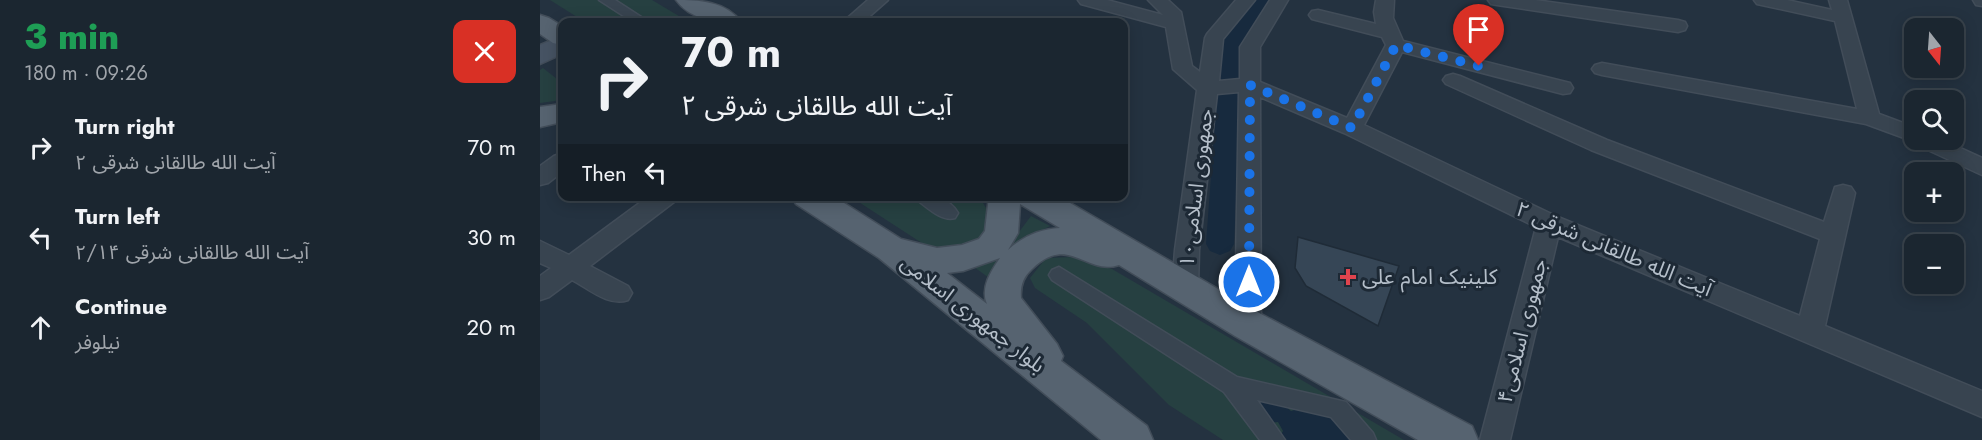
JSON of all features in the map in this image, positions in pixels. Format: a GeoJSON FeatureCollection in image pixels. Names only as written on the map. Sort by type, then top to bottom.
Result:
{"type":"FeatureCollection","features":[{"type":"Feature","properties":{"kind":"main road"},"geometry":{"type":"LineString","coordinates":[[688,0],[721,18]]}},
{"type":"Feature","properties":{"kind":"main road"},"geometry":{"type":"LineString","coordinates":[[540,56],[551,34]]}},
{"type":"Feature","properties":{"kind":"main road"},"geometry":{"type":"LineString","coordinates":[[540,117],[558,114]]}},
{"type":"Feature","properties":{"kind":"main road","name":"بلوار جمهوری اسلامی"},"geometry":{"type":"LineString","coordinates":[[815,201],[891,249],[1132,440]]}},
{"type":"Feature","properties":{"kind":"main road"},"geometry":{"type":"LineString","coordinates":[[891,249],[938,261],[963,258],[991,248],[1001,233],[1004,201]]}},
{"type":"Feature","properties":{"kind":"main road"},"geometry":{"type":"LineString","coordinates":[[1040,201],[1248,326],[1457,440]]}},
{"type":"Feature","properties":{"kind":"main road"},"geometry":{"type":"LineString","coordinates":[[1070,391],[1003,301],[1003,284],[1014,266],[1032,248],[1057,241],[1151,267]]}},
{"type":"Feature","properties":{"kind":"street"},"geometry":{"type":"LineString","coordinates":[[606,0],[635,18]]}},
{"type":"Feature","properties":{"kind":"street"},"geometry":{"type":"LineString","coordinates":[[857,18],[879,0]]}},
{"type":"Feature","properties":{"kind":"street"},"geometry":{"type":"LineString","coordinates":[[1087,0],[1174,24]]}},
{"type":"Feature","properties":{"kind":"street"},"geometry":{"type":"LineString","coordinates":[[1157,0],[1172,12],[1183,69],[1214,88],[1250,85]]}},
{"type":"Feature","properties":{"kind":"street","name":"جمهوری اسلامی۱۰"},"geometry":{"type":"LineString","coordinates":[[1185,288],[1186,250],[1214,88],[1214,38],[1246,0]]}},
{"type":"Feature","properties":{"kind":"street"},"geometry":{"type":"LineString","coordinates":[[1248,326],[1250,47],[1279,0]]}},
{"type":"Feature","properties":{"kind":"street"},"geometry":{"type":"LineString","coordinates":[[1352,128],[1370,93],[1392,39],[1381,10],[1385,0]]}},
{"type":"Feature","properties":{"kind":"street"},"geometry":{"type":"LineString","coordinates":[[1497,0],[1579,5],[1678,26]]}},
{"type":"Feature","properties":{"kind":"street"},"geometry":{"type":"LineString","coordinates":[[1763,0],[1841,9],[1870,118]]}},
{"type":"Feature","properties":{"kind":"street"},"geometry":{"type":"LineString","coordinates":[[1318,15],[1392,39],[1563,88]]}},
{"type":"Feature","properties":{"kind":"street"},"geometry":{"type":"LineString","coordinates":[[1602,69],[1870,118],[1904,131]]}},
{"type":"Feature","properties":{"kind":"street"},"geometry":{"type":"LineString","coordinates":[[1453,80],[1599,145],[1834,235]]}},
{"type":"Feature","properties":{"kind":"street","name":"آیت الله طالقانی شرقی ۲"},"geometry":{"type":"LineString","coordinates":[[1250,85],[1352,128],[1549,223],[1982,404]]}},
{"type":"Feature","properties":{"kind":"street"},"geometry":{"type":"LineString","coordinates":[[1946,150],[1982,167]]}},
{"type":"Feature","properties":{"kind":"street"},"geometry":{"type":"LineString","coordinates":[[540,177],[558,164]]}},
{"type":"Feature","properties":{"kind":"street"},"geometry":{"type":"LineString","coordinates":[[1810,332],[1844,193]]}},
{"type":"Feature","properties":{"kind":"street"},"geometry":{"type":"LineString","coordinates":[[540,290],[659,201]]}},
{"type":"Feature","properties":{"kind":"street"},"geometry":{"type":"LineString","coordinates":[[931,201],[949,213]]}},
{"type":"Feature","properties":{"kind":"street","name":"جمهوری اسلامی۴"},"geometry":{"type":"LineString","coordinates":[[1495,440],[1549,223]]}},
{"type":"Feature","properties":{"kind":"street"},"geometry":{"type":"LineString","coordinates":[[540,251],[619,293]]}},
{"type":"Feature","properties":{"kind":"street"},"geometry":{"type":"LineString","coordinates":[[1059,275],[1232,385],[1338,409],[1365,440]]}},
{"type":"Feature","properties":{"kind":"street"},"geometry":{"type":"LineString","coordinates":[[1232,385],[1274,440]]}},
{"type":"Feature","properties":{"kind":"green space"},"geometry":{"type":"Polygon","coordinates":[[[550,0],[652,0],[682,18],[579,18],[550,0]]]}},
{"type":"Feature","properties":{"kind":"green space"},"geometry":{"type":"Polygon","coordinates":[[[543,68],[558,80],[558,101],[540,103],[540,70],[543,68]]]}},
{"type":"Feature","properties":{"kind":"green space"},"geometry":{"type":"Polygon","coordinates":[[[857,201],[981,201],[990,220],[989,231],[982,244],[931,249],[857,201]]]}},
{"type":"Feature","properties":{"kind":"green space"},"geometry":{"type":"Polygon","coordinates":[[[1031,216],[1050,226],[1018,243],[992,280],[967,262],[1010,244],[1031,216]]]}},
{"type":"Feature","properties":{"kind":"green space"},"geometry":{"type":"Polygon","coordinates":[[[1072,257],[1112,269],[1404,440],[1223,440],[1169,405],[1087,323],[1035,288],[1030,278],[1046,258],[1072,257]]]}},
{"type":"Feature","properties":{"kind":"water"},"geometry":{"type":"Polygon","coordinates":[[[1247,393],[1284,405],[1291,411],[1301,408],[1334,413],[1357,440],[1283,440],[1280,436],[1283,431],[1278,422],[1269,423],[1247,393]]]}},
{"type":"Feature","properties":{"kind":"building","name":"کلینیک امام علی"},"geometry":{"type":"Polygon","coordinates":[[[1298,237],[1399,266],[1378,326],[1306,286],[1295,268],[1298,237]]]}},
{"type":"Feature","properties":{"kind":"waterway"},"geometry":{"type":"LineString","coordinates":[[1220,244],[1232,40],[1261,0]]}},
{"type":"Feature","properties":{"kind":"place","name":"کلینیک امام علی"},"geometry":{"type":"Point","coordinates":[1348,277]}},
{"type":"Feature","properties":{"kind":"route"},"geometry":{"type":"LineString","coordinates":[[1249,282],[1250,85],[1352,128],[1396,45],[1479,66]]}}]}
